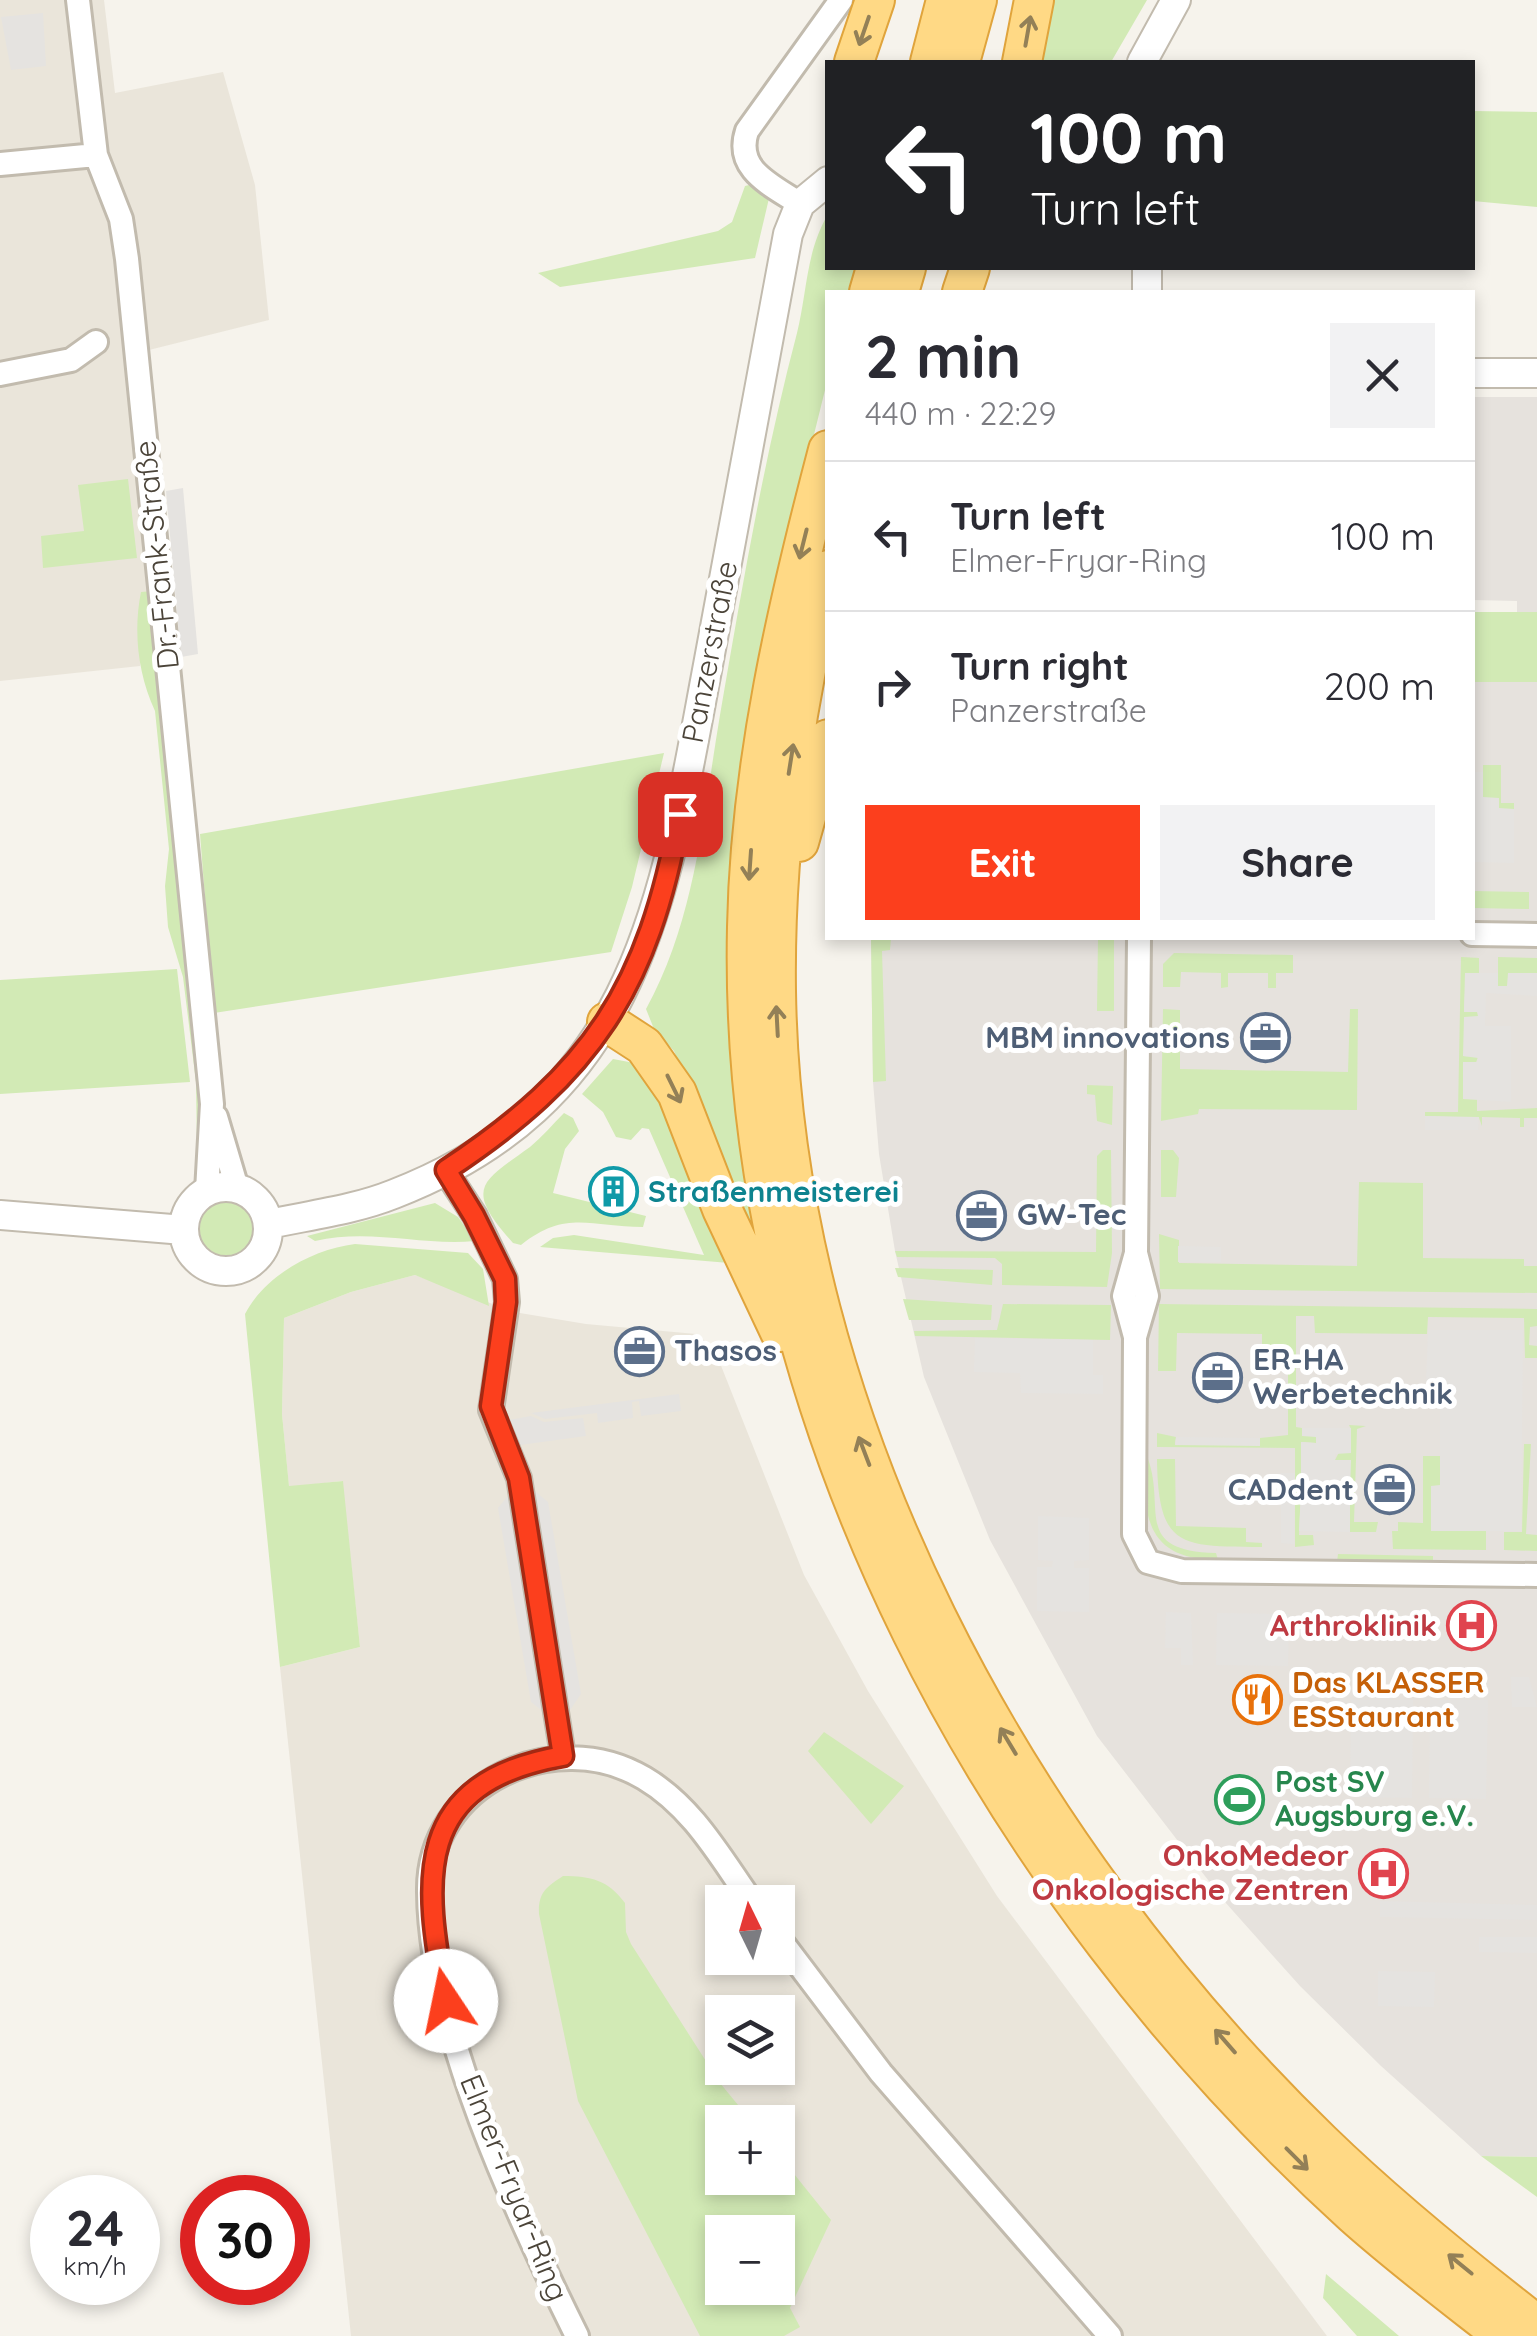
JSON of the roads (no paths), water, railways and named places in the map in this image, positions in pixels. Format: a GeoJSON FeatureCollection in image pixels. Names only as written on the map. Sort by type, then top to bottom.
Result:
{"type":"FeatureCollection","features":[{"type":"Feature","properties":{"kind":"highway"},"geometry":{"type":"LineString","coordinates":[[855,60],[875,0]]}},
{"type":"Feature","properties":{"kind":"highway"},"geometry":{"type":"LineString","coordinates":[[931,60],[946,0]]}},
{"type":"Feature","properties":{"kind":"highway"},"geometry":{"type":"LineString","coordinates":[[961,60],[977,0]]}},
{"type":"Feature","properties":{"kind":"highway"},"geometry":{"type":"LineString","coordinates":[[1022,60],[1034,0]]}},
{"type":"Feature","properties":{"kind":"highway"},"geometry":{"type":"LineString","coordinates":[[825,462],[777,662],[759,769],[749,873],[750,1054],[765,1192],[782,1278],[810,1381],[874,1552],[936,1679],[1004,1794],[1094,1924],[1170,2022],[1259,2121],[1352,2213],[1504,2336]]}},
{"type":"Feature","properties":{"kind":"highway"},"geometry":{"type":"LineString","coordinates":[[782,1278],[784,1120],[776,926],[788,773],[825,585]]}},
{"type":"Feature","properties":{"kind":"highway"},"geometry":{"type":"LineString","coordinates":[[776,926],[825,750]]}},
{"type":"Feature","properties":{"kind":"highway"},"geometry":{"type":"LineString","coordinates":[[607,1022],[644,1046],[661,1064],[782,1278],[857,1432],[900,1540],[963,1664],[1086,1865],[1214,2028],[1317,2139],[1414,2226],[1537,2324]]}},
{"type":"Feature","properties":{"kind":"street"},"geometry":{"type":"LineString","coordinates":[[825,183],[800,204],[758,176],[746,163],[743,144],[747,132],[841,0]]}},
{"type":"Feature","properties":{"kind":"street"},"geometry":{"type":"LineString","coordinates":[[1143,60],[1176,0]]}},
{"type":"Feature","properties":{"kind":"street","name":"Dr.-Frank-Straße"},"geometry":{"type":"LineString","coordinates":[[76,3],[96,155],[120,219],[127,259],[212,1104],[207,1191]]}},
{"type":"Feature","properties":{"kind":"street"},"geometry":{"type":"LineString","coordinates":[[0,164],[96,155]]}},
{"type":"Feature","properties":{"kind":"street","name":"Panzerstraße"},"geometry":{"type":"LineString","coordinates":[[269,1224],[350,1209],[446,1170],[508,1129],[544,1098],[607,1022],[637,966],[673,852],[785,249],[800,204]]}},
{"type":"Feature","properties":{"kind":"street"},"geometry":{"type":"LineString","coordinates":[[0,374],[71,360],[96,342]]}},
{"type":"Feature","properties":{"kind":"street"},"geometry":{"type":"LineString","coordinates":[[1475,372],[1537,373]]}},
{"type":"Feature","properties":{"kind":"street"},"geometry":{"type":"LineString","coordinates":[[1475,934],[1537,935]]}},
{"type":"Feature","properties":{"kind":"street"},"geometry":{"type":"LineString","coordinates":[[1139,940],[1136,1252],[1146,1284],[1147,1308],[1135,1337],[1134,1534],[1148,1562],[1182,1572],[1537,1575]]}},
{"type":"Feature","properties":{"kind":"street","name":"Dr.-Frank-Straße"},"geometry":{"type":"LineString","coordinates":[[212,1104],[237,1188]]}},
{"type":"Feature","properties":{"kind":"street"},"geometry":{"type":"LineString","coordinates":[[446,1170],[505,1279],[506,1302],[491,1406],[519,1478],[563,1756]]}},
{"type":"Feature","properties":{"kind":"street"},"geometry":{"type":"LineString","coordinates":[[237,1188],[259,1202],[269,1224],[263,1252],[242,1269],[215,1270],[193,1256],[184,1230],[190,1208],[207,1191],[237,1188]]}},
{"type":"Feature","properties":{"kind":"street"},"geometry":{"type":"LineString","coordinates":[[0,1215],[184,1230]]}},
{"type":"Feature","properties":{"kind":"street","name":"Elmer-Fryar-Ring"},"geometry":{"type":"LineString","coordinates":[[577,2336],[534,2246],[469,2082],[446,2001],[428,1887],[441,1837],[462,1804],[496,1776],[528,1762],[563,1756],[610,1763],[641,1776],[680,1804],[740,1885]]}},
{"type":"Feature","properties":{"kind":"street"},"geometry":{"type":"LineString","coordinates":[[795,1959],[881,2073],[1110,2336]]}},
{"type":"Feature","properties":{"kind":"place","name":"MBM innovations"},"geometry":{"type":"Point","coordinates":[1265,1038]}},
{"type":"Feature","properties":{"kind":"place","name":"Straßenmeisterei"},"geometry":{"type":"Point","coordinates":[613,1192]}},
{"type":"Feature","properties":{"kind":"place","name":"GW-Tec"},"geometry":{"type":"Point","coordinates":[982,1215]}},
{"type":"Feature","properties":{"kind":"place","name":"Thasos"},"geometry":{"type":"Point","coordinates":[639,1351]}},
{"type":"Feature","properties":{"kind":"place","name":"ER-HA Werbetechnik"},"geometry":{"type":"Point","coordinates":[1218,1377]}},
{"type":"Feature","properties":{"kind":"place","name":"CADdent"},"geometry":{"type":"Point","coordinates":[1389,1490]}},
{"type":"Feature","properties":{"kind":"place","name":"Arthroklinik"},"geometry":{"type":"Point","coordinates":[1472,1626]}},
{"type":"Feature","properties":{"kind":"place","name":"Das KLASSER ESStaurant"},"geometry":{"type":"Point","coordinates":[1257,1700]}},
{"type":"Feature","properties":{"kind":"place","name":"Post SV Augsburg e.V."},"geometry":{"type":"Point","coordinates":[1240,1799]}},
{"type":"Feature","properties":{"kind":"place","name":"OnkoMedeor Onkologische Zentren"},"geometry":{"type":"Point","coordinates":[1384,1873]}}]}
